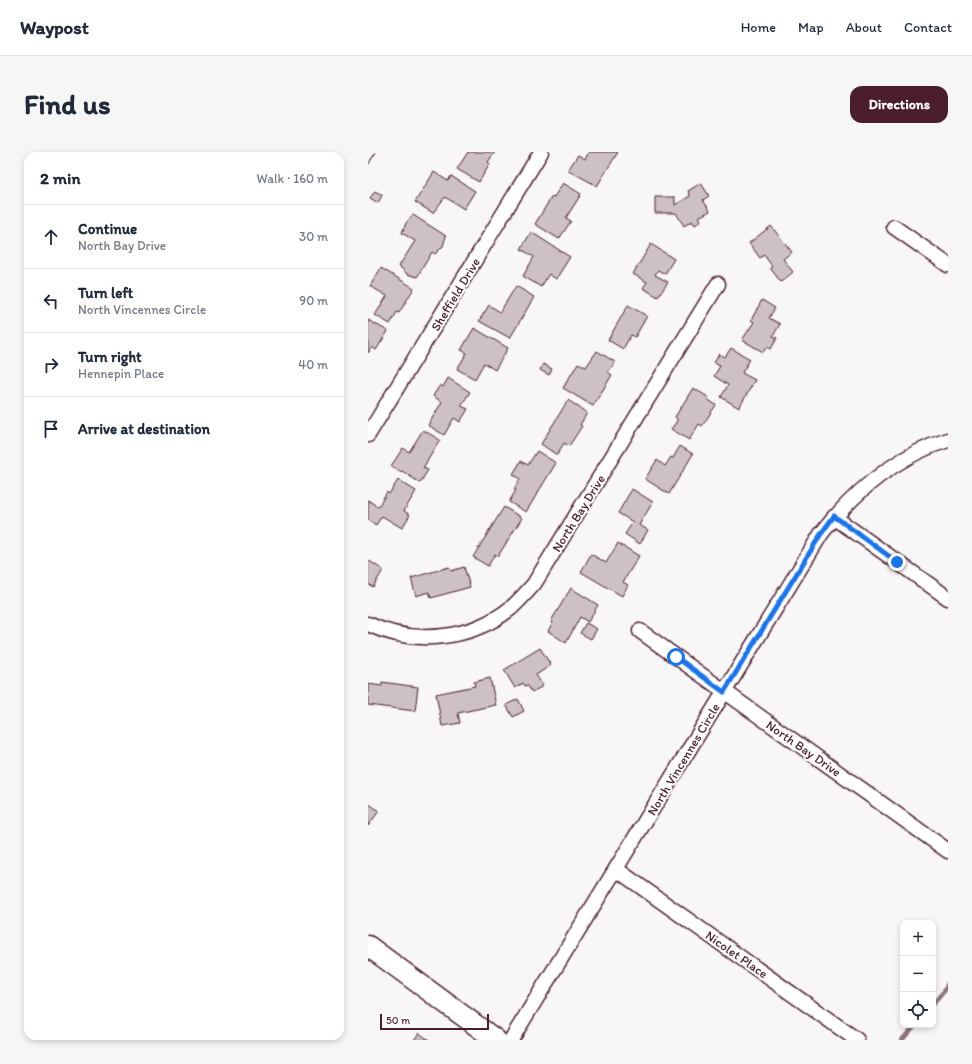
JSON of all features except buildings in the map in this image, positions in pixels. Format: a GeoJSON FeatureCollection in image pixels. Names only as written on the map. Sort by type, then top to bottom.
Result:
{"type":"FeatureCollection","features":[{"type":"Feature","properties":{"kind":"main road"},"geometry":{"type":"LineString","coordinates":[[368,946],[496,1040]]}},
{"type":"Feature","properties":{"kind":"street","name":"Sheffield Drive"},"geometry":{"type":"LineString","coordinates":[[368,435],[541,152]]}},
{"type":"Feature","properties":{"kind":"street"},"geometry":{"type":"LineString","coordinates":[[894,227],[948,265]]}},
{"type":"Feature","properties":{"kind":"street","name":"North Bay Drive"},"geometry":{"type":"LineString","coordinates":[[368,624],[389,632],[412,637],[435,638],[458,634],[480,627],[491,622],[519,601],[534,584],[718,284]]}},
{"type":"Feature","properties":{"kind":"street","name":"North Vincennes Circle"},"geometry":{"type":"LineString","coordinates":[[511,1040],[821,534],[834,516],[864,486],[891,467],[917,452],[948,440]]}},
{"type":"Feature","properties":{"kind":"street"},"geometry":{"type":"LineString","coordinates":[[834,516],[948,598]]}},
{"type":"Feature","properties":{"kind":"street","name":"North Bay Drive"},"geometry":{"type":"LineString","coordinates":[[640,631],[948,851]]}},
{"type":"Feature","properties":{"kind":"street","name":"Nicolet Place"},"geometry":{"type":"LineString","coordinates":[[616,869],[857,1040]]}},
{"type":"Feature","properties":{"kind":"waterway"},"geometry":{"type":"LineString","coordinates":[[936,1000],[945,990],[948,983]]}},
{"type":"Feature","properties":{"kind":"waterway"},"geometry":{"type":"LineString","coordinates":[[902,1040],[912,1028]]}},
{"type":"Feature","properties":{"kind":"route"},"geometry":{"type":"LineString","coordinates":[[676,657],[724,692],[821,534],[834,516],[897,562]]}}]}
